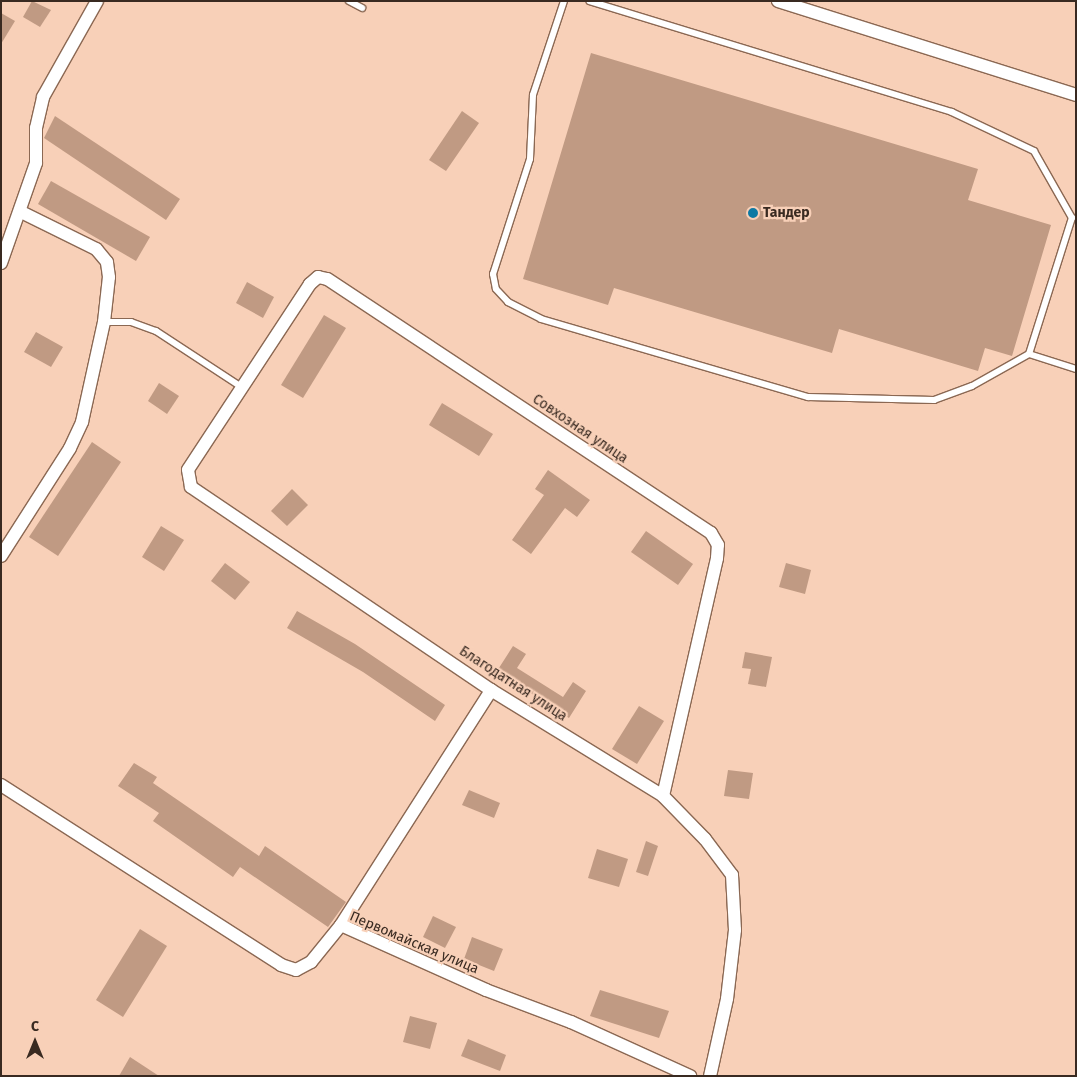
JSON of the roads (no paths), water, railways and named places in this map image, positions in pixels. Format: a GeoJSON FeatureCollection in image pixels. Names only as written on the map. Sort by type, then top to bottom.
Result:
{"type":"FeatureCollection","features":[{"type":"Feature","properties":{"kind":"street"},"geometry":{"type":"LineString","coordinates":[[1,263],[21,212],[36,163],[36,128],[43,97],[97,1]]}},
{"type":"Feature","properties":{"kind":"street"},"geometry":{"type":"LineString","coordinates":[[778,1],[1076,95]]}},
{"type":"Feature","properties":{"kind":"street"},"geometry":{"type":"LineString","coordinates":[[1,556],[70,448],[82,422],[104,322],[109,277],[108,262],[96,249],[21,212]]}},
{"type":"Feature","properties":{"kind":"street","name":"Совхозная улица"},"geometry":{"type":"LineString","coordinates":[[243,388],[310,284],[318,277],[327,279],[710,533],[718,545],[717,558],[663,796]]}},
{"type":"Feature","properties":{"kind":"street","name":"Благодатная улица"},"geometry":{"type":"LineString","coordinates":[[243,388],[188,470],[191,487],[491,690],[663,796],[705,839],[732,875],[735,930],[727,999],[710,1076]]}},
{"type":"Feature","properties":{"kind":"street"},"geometry":{"type":"LineString","coordinates":[[341,926],[491,690]]}},
{"type":"Feature","properties":{"kind":"street","name":"Первомайская улица"},"geometry":{"type":"LineString","coordinates":[[3,790],[281,965],[296,970],[312,962],[341,926],[690,1076]]}},
{"type":"Feature","properties":{"kind":"lane"},"geometry":{"type":"LineString","coordinates":[[349,1],[362,8]]}},
{"type":"Feature","properties":{"kind":"lane"},"geometry":{"type":"LineString","coordinates":[[564,1],[533,95],[530,159],[493,274],[496,289],[508,302],[540,319],[808,397],[934,400],[972,386],[1029,354],[1072,218],[1034,151],[952,112],[590,1]]}},
{"type":"Feature","properties":{"kind":"lane"},"geometry":{"type":"LineString","coordinates":[[104,322],[131,322],[156,331],[243,388]]}},
{"type":"Feature","properties":{"kind":"lane"},"geometry":{"type":"LineString","coordinates":[[1029,354],[1076,369]]}},
{"type":"Feature","properties":{"kind":"place","name":"Тандер"},"geometry":{"type":"Point","coordinates":[753,213]}}]}
